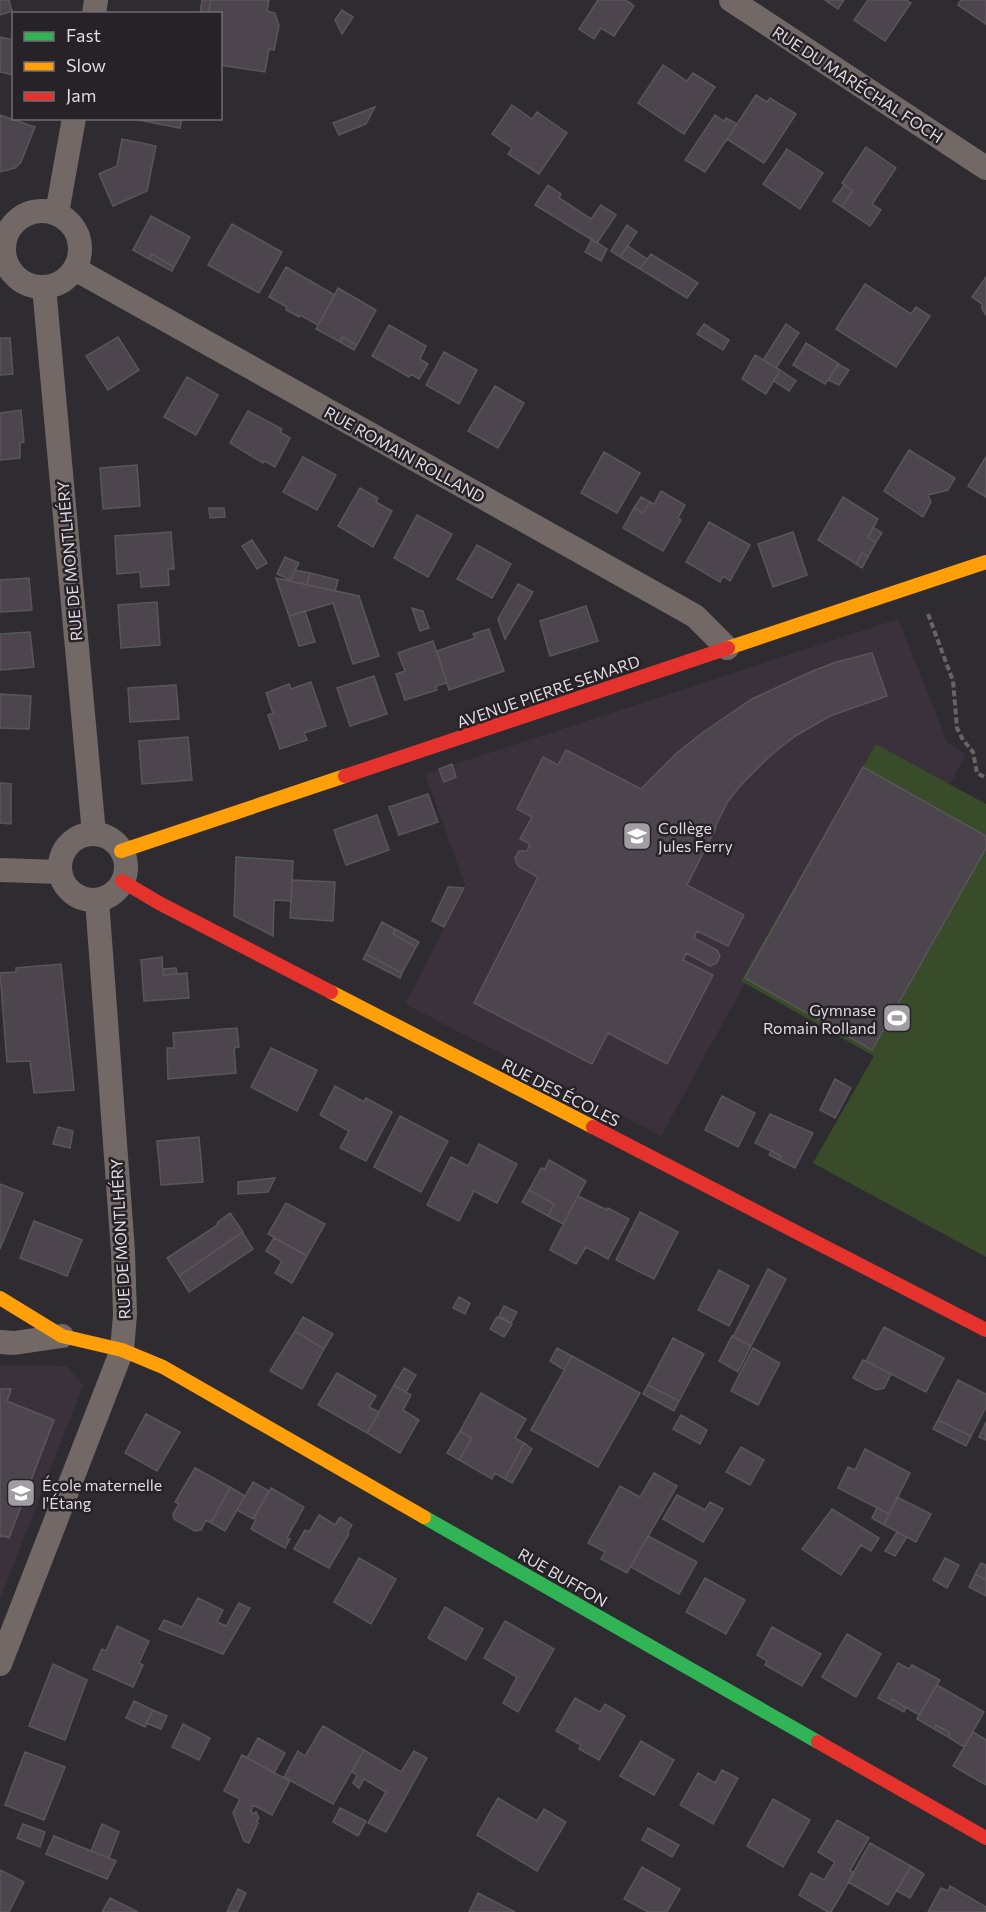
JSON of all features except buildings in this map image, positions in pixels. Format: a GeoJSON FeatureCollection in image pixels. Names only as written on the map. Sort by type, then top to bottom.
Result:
{"type":"FeatureCollection","features":[{"type":"Feature","properties":{"kind":"street","name":"RUE DU MARÉCHAL FOCH"},"geometry":{"type":"LineString","coordinates":[[731,0],[986,168]]}},
{"type":"Feature","properties":{"kind":"street"},"geometry":{"type":"LineString","coordinates":[[57,213],[74,120]]}},
{"type":"Feature","properties":{"kind":"street"},"geometry":{"type":"LineString","coordinates":[[41,210],[57,213],[68,220],[81,243],[80,257],[75,269],[67,278],[56,284],[44,287],[30,285],[4,269],[6,236],[14,223],[27,214],[41,210]]}},
{"type":"Feature","properties":{"kind":"street","name":"RUE ROMAIN ROLLAND"},"geometry":{"type":"LineString","coordinates":[[75,269],[695,616],[727,648]]}},
{"type":"Feature","properties":{"kind":"street","name":"RUE DE MONTLHÉRY"},"geometry":{"type":"LineString","coordinates":[[44,287],[93,834]]}},
{"type":"Feature","properties":{"kind":"street","name":"AVENUE PIERRE SEMARD"},"geometry":{"type":"LineString","coordinates":[[121,851],[986,562]]}},
{"type":"Feature","properties":{"kind":"street"},"geometry":{"type":"LineString","coordinates":[[93,834],[105,837],[115,842],[121,851],[125,861],[125,872],[116,890],[107,897],[97,900],[84,899],[72,893],[64,884],[60,872],[61,857],[68,845],[80,836],[93,834]]}},
{"type":"Feature","properties":{"kind":"street"},"geometry":{"type":"LineString","coordinates":[[0,870],[60,872]]}},
{"type":"Feature","properties":{"kind":"street","name":"RUE DES ÉCOLES"},"geometry":{"type":"LineString","coordinates":[[122,881],[159,903],[986,1330]]}},
{"type":"Feature","properties":{"kind":"street","name":"RUE DE MONTLHÉRY"},"geometry":{"type":"LineString","coordinates":[[0,1664],[122,1350],[125,1315],[123,1251],[97,900]]}},
{"type":"Feature","properties":{"kind":"street","name":"RUE BUFFON"},"geometry":{"type":"LineString","coordinates":[[0,1298],[62,1336],[122,1350],[163,1367],[986,1838]]}},
{"type":"Feature","properties":{"kind":"street"},"geometry":{"type":"LineString","coordinates":[[0,1342],[62,1336]]}},
{"type":"Feature","properties":{"kind":"path"},"geometry":{"type":"LineString","coordinates":[[917,585],[953,681],[957,728],[973,752],[977,773],[986,778]]}},
{"type":"Feature","properties":{"kind":"shaded area","name":"Collège Jules Ferry"},"geometry":{"type":"Polygon","coordinates":[[[898,619],[943,734],[949,744],[966,754],[950,784],[876,744],[661,1136],[405,1004],[466,887],[425,774],[898,619]]]}},
{"type":"Feature","properties":{"kind":"shaded area","name":"École maternelle l'Étang"},"geometry":{"type":"Polygon","coordinates":[[[0,1365],[67,1366],[83,1385],[0,1600],[0,1365]]]}},
{"type":"Feature","properties":{"kind":"green space","name":"Gymnase Romain Rolland"},"geometry":{"type":"Polygon","coordinates":[[[876,744],[986,804],[986,1257],[813,1163],[874,1056],[741,981],[876,744]]]}},
{"type":"Feature","properties":{"kind":"traffic: fast"},"geometry":{"type":"LineString","coordinates":[[424,1517],[818,1742]]}},
{"type":"Feature","properties":{"kind":"traffic: slow"},"geometry":{"type":"LineString","coordinates":[[728,648],[986,562]]}},
{"type":"Feature","properties":{"kind":"traffic: slow"},"geometry":{"type":"LineString","coordinates":[[121,851],[345,776]]}},
{"type":"Feature","properties":{"kind":"traffic: slow"},"geometry":{"type":"LineString","coordinates":[[331,992],[593,1127]]}},
{"type":"Feature","properties":{"kind":"traffic: slow"},"geometry":{"type":"LineString","coordinates":[[0,1298],[62,1336],[122,1350],[163,1367],[424,1517]]}},
{"type":"Feature","properties":{"kind":"traffic: jam"},"geometry":{"type":"LineString","coordinates":[[345,776],[728,648]]}},
{"type":"Feature","properties":{"kind":"traffic: jam"},"geometry":{"type":"LineString","coordinates":[[122,881],[159,903],[331,992]]}},
{"type":"Feature","properties":{"kind":"traffic: jam"},"geometry":{"type":"LineString","coordinates":[[593,1127],[986,1330]]}},
{"type":"Feature","properties":{"kind":"traffic: jam"},"geometry":{"type":"LineString","coordinates":[[818,1742],[986,1838]]}},
{"type":"Feature","properties":{"kind":"place","name":"Collège Jules Ferry"},"geometry":{"type":"Point","coordinates":[637,836]}},
{"type":"Feature","properties":{"kind":"place","name":"Gymnase Romain Rolland"},"geometry":{"type":"Point","coordinates":[897,1018]}},
{"type":"Feature","properties":{"kind":"place","name":"École maternelle l'Étang"},"geometry":{"type":"Point","coordinates":[21,1493]}}]}
